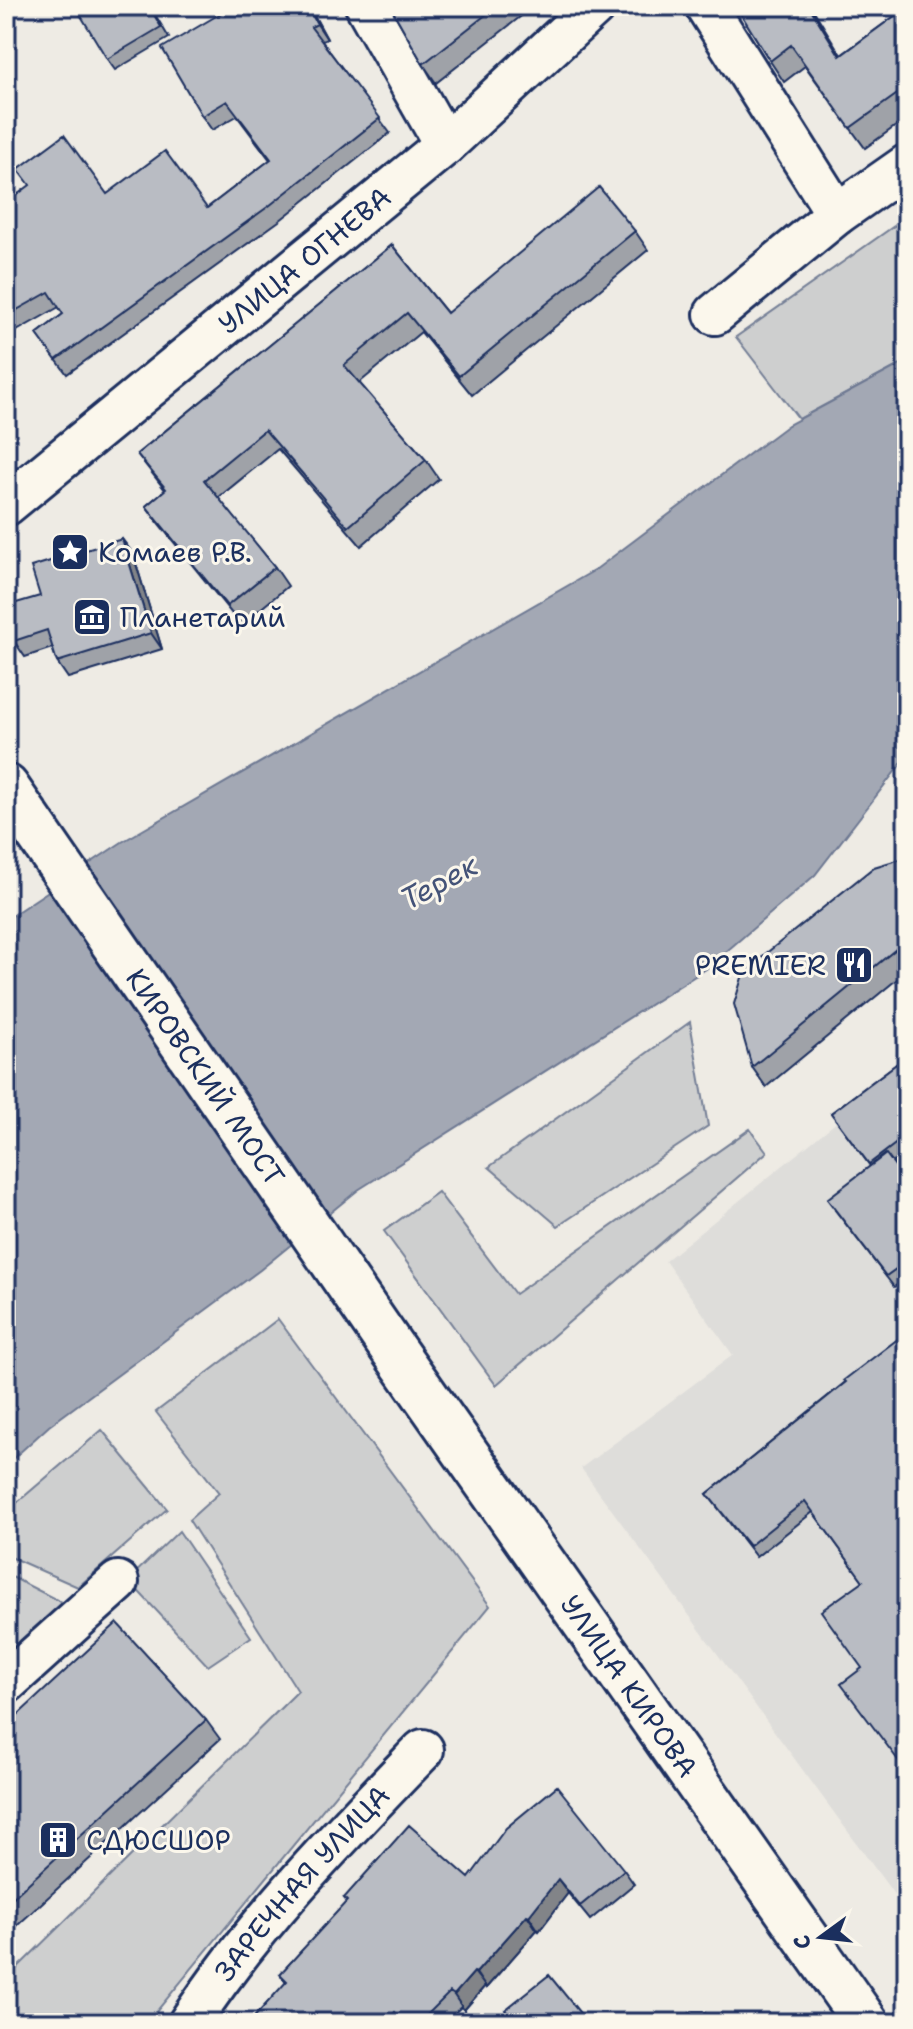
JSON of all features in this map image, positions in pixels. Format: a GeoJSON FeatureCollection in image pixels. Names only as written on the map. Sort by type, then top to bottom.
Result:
{"type":"FeatureCollection","features":[{"type":"Feature","properties":{"kind":"main road","name":"КИРОВСКИЙ МОСТ"},"geometry":{"type":"LineString","coordinates":[[13,802],[392,1348]]}},
{"type":"Feature","properties":{"kind":"main road","name":"УЛИЦА КИРОВА"},"geometry":{"type":"LineString","coordinates":[[392,1348],[866,2023]]}},
{"type":"Feature","properties":{"kind":"street"},"geometry":{"type":"LineString","coordinates":[[366,6],[445,145]]}},
{"type":"Feature","properties":{"kind":"street","name":"УЛИЦА ОГНЕВА"},"geometry":{"type":"LineString","coordinates":[[6,505],[445,145],[595,6]]}},
{"type":"Feature","properties":{"kind":"street"},"geometry":{"type":"LineString","coordinates":[[706,6],[837,214]]}},
{"type":"Feature","properties":{"kind":"street"},"geometry":{"type":"LineString","coordinates":[[715,314],[837,214],[907,165]]}},
{"type":"Feature","properties":{"kind":"street"},"geometry":{"type":"LineString","coordinates":[[6,1683],[118,1582]]}},
{"type":"Feature","properties":{"kind":"street","name":"ЗАРЕЧНАЯ УЛИЦА"},"geometry":{"type":"LineString","coordinates":[[189,2023],[302,1875],[423,1750]]}},
{"type":"Feature","properties":{"kind":"shaded area"},"geometry":{"type":"Polygon","coordinates":[[[907,217],[907,361],[799,419],[736,337],[907,217]]]}},
{"type":"Feature","properties":{"kind":"shaded area"},"geometry":{"type":"Polygon","coordinates":[[[690,1022],[708,1126],[558,1226],[489,1167],[690,1022]]]}},
{"type":"Feature","properties":{"kind":"shaded area"},"geometry":{"type":"Polygon","coordinates":[[[907,1065],[907,1912],[581,1468],[733,1355],[665,1261],[907,1065]]]}},
{"type":"Feature","properties":{"kind":"shaded area"},"geometry":{"type":"Polygon","coordinates":[[[750,1129],[767,1152],[496,1385],[384,1231],[438,1192],[515,1294],[750,1129]]]}},
{"type":"Feature","properties":{"kind":"shaded area"},"geometry":{"type":"Polygon","coordinates":[[[278,1319],[490,1606],[147,2023],[6,2023],[6,1979],[298,1691],[189,1520],[219,1493],[156,1412],[278,1319]]]}},
{"type":"Feature","properties":{"kind":"shaded area"},"geometry":{"type":"Polygon","coordinates":[[[102,1430],[167,1509],[78,1587],[6,1555],[6,1512],[102,1430]]]}},
{"type":"Feature","properties":{"kind":"shaded area"},"geometry":{"type":"Polygon","coordinates":[[[179,1531],[251,1637],[208,1666],[128,1580],[179,1531]]]}},
{"type":"Feature","properties":{"kind":"shaded area"},"geometry":{"type":"Polygon","coordinates":[[[6,1574],[63,1603],[6,1658],[6,1574]]]}},
{"type":"Feature","properties":{"kind":"water","name":"Терек"},"geometry":{"type":"Polygon","coordinates":[[[907,361],[907,756],[815,875],[706,969],[358,1190],[260,1270],[49,1426],[6,1465],[6,923],[14,914],[122,842],[595,570],[788,425],[907,361]]]}},
{"type":"Feature","properties":{"kind":"building"},"geometry":{"type":"Polygon","coordinates":[[[75,6],[149,6],[161,27],[107,59],[75,6]]]}},
{"type":"Feature","properties":{"kind":"building"},"geometry":{"type":"Polygon","coordinates":[[[226,6],[307,6],[317,24],[311,27],[380,118],[269,206],[56,360],[37,334],[63,314],[49,292],[6,316],[6,203],[30,185],[18,169],[64,135],[107,194],[165,151],[207,208],[271,159],[227,101],[202,116],[162,48],[228,9],[226,6]]]}},
{"type":"Feature","properties":{"kind":"building"},"geometry":{"type":"Polygon","coordinates":[[[390,6],[497,6],[423,64],[390,6]]]}},
{"type":"Feature","properties":{"kind":"building"},"geometry":{"type":"Polygon","coordinates":[[[736,6],[809,6],[840,56],[907,7],[907,87],[850,128],[791,45],[770,61],[736,6]]]}},
{"type":"Feature","properties":{"kind":"building"},"geometry":{"type":"Polygon","coordinates":[[[599,187],[635,231],[459,376],[407,313],[344,365],[426,460],[348,527],[265,430],[204,480],[275,567],[227,606],[146,506],[166,489],[137,454],[392,245],[447,313],[599,187]]]}},
{"type":"Feature","properties":{"kind":"building","name":"Планетарий"},"geometry":{"type":"Polygon","coordinates":[[[122,539],[151,633],[57,662],[47,630],[14,641],[6,617],[6,606],[40,596],[31,567],[122,539]]]}},
{"type":"Feature","properties":{"kind":"building"},"geometry":{"type":"Polygon","coordinates":[[[907,857],[907,940],[752,1067],[734,1004],[744,971],[874,867],[907,857]]]}},
{"type":"Feature","properties":{"kind":"building"},"geometry":{"type":"Polygon","coordinates":[[[907,1056],[907,1135],[869,1164],[831,1113],[907,1056]]]}},
{"type":"Feature","properties":{"kind":"building"},"geometry":{"type":"Polygon","coordinates":[[[886,1154],[907,1182],[907,1261],[886,1276],[827,1199],[886,1154]]]}},
{"type":"Feature","properties":{"kind":"building"},"geometry":{"type":"Polygon","coordinates":[[[907,1332],[907,1772],[841,1684],[862,1668],[821,1611],[863,1581],[805,1501],[749,1546],[707,1494],[907,1332]]]}},
{"type":"Feature","properties":{"kind":"building","name":"СДЮСШОР"},"geometry":{"type":"Polygon","coordinates":[[[117,1623],[206,1720],[6,1904],[6,1721],[8,1724],[117,1623]]]}},
{"type":"Feature","properties":{"kind":"building"},"geometry":{"type":"Polygon","coordinates":[[[557,1786],[624,1870],[580,1906],[558,1879],[529,1916],[476,1973],[454,1995],[450,1992],[419,2023],[405,2023],[395,2012],[385,2023],[249,2023],[287,1981],[280,1974],[347,1901],[344,1898],[409,1825],[469,1878],[506,1828],[557,1786]]]}},
{"type":"Feature","properties":{"kind":"building"},"geometry":{"type":"Polygon","coordinates":[[[549,1975],[588,2023],[504,2023],[511,2017],[505,2010],[549,1975]]]}},
{"type":"Feature","properties":{"kind":"building"},"geometry":{"type":"Polygon","coordinates":[[[692,2011],[703,2011],[715,2023],[679,2023],[692,2011]]]}},
{"type":"Feature","properties":{"kind":"place","name":"Комаев Р.В."},"geometry":{"type":"Point","coordinates":[70,552]}},
{"type":"Feature","properties":{"kind":"place","name":"Планетарий"},"geometry":{"type":"Point","coordinates":[92,617]}},
{"type":"Feature","properties":{"kind":"place","name":"PREMIER"},"geometry":{"type":"Point","coordinates":[854,965]}},
{"type":"Feature","properties":{"kind":"place","name":"СДЮСШОР"},"geometry":{"type":"Point","coordinates":[58,1840]}}]}
